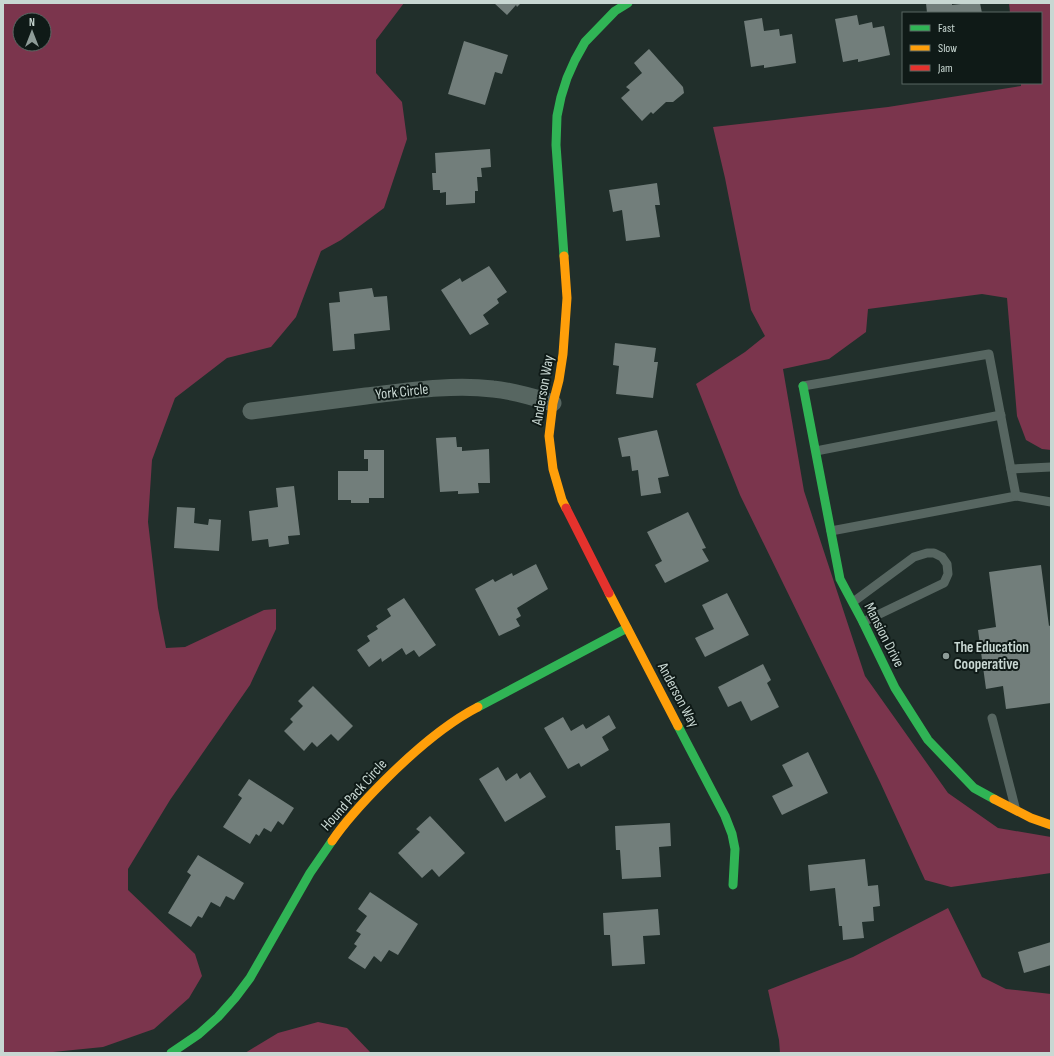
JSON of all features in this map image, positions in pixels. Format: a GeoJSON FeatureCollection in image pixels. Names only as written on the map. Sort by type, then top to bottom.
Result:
{"type":"FeatureCollection","features":[{"type":"Feature","properties":{"kind":"street","name":"Anderson Way"},"geometry":{"type":"LineString","coordinates":[[628,3],[615,12],[585,42],[567,78],[556,116],[556,145],[567,298],[563,354],[559,380],[552,403],[549,436],[553,469],[562,500],[725,816],[732,834],[735,849],[733,885]]}},
{"type":"Feature","properties":{"kind":"street","name":"Mansion Drive"},"geometry":{"type":"LineString","coordinates":[[803,386],[840,579],[895,688],[928,740],[974,788],[1031,818],[1051,825]]}},
{"type":"Feature","properties":{"kind":"street","name":"York Circle"},"geometry":{"type":"LineString","coordinates":[[251,411],[398,392],[445,388],[494,389],[525,394],[552,403]]}},
{"type":"Feature","properties":{"kind":"street","name":"Hound Pack Circle"},"geometry":{"type":"LineString","coordinates":[[171,1053],[199,1034],[218,1017],[235,998],[250,978],[310,873],[336,835],[365,800],[398,767],[432,737],[470,711],[627,628]]}},
{"type":"Feature","properties":{"kind":"lane"},"geometry":{"type":"LineString","coordinates":[[803,386],[989,354],[1016,496]]}},
{"type":"Feature","properties":{"kind":"lane"},"geometry":{"type":"LineString","coordinates":[[816,451],[1001,415]]}},
{"type":"Feature","properties":{"kind":"lane"},"geometry":{"type":"LineString","coordinates":[[1011,469],[1051,467]]}},
{"type":"Feature","properties":{"kind":"lane"},"geometry":{"type":"LineString","coordinates":[[831,531],[1016,496],[1051,502]]}},
{"type":"Feature","properties":{"kind":"lane"},"geometry":{"type":"LineString","coordinates":[[852,603],[914,557],[927,553],[934,553],[942,557],[947,564],[948,574],[944,583],[862,622]]}},
{"type":"Feature","properties":{"kind":"lane"},"geometry":{"type":"LineString","coordinates":[[992,718],[1016,810]]}},
{"type":"Feature","properties":{"kind":"shaded area"},"geometry":{"type":"Polygon","coordinates":[[[3,3],[404,3],[376,40],[376,73],[402,102],[407,139],[384,208],[341,240],[321,251],[296,317],[271,347],[227,358],[175,398],[152,460],[148,522],[158,608],[166,648],[185,647],[264,610],[276,609],[276,629],[250,685],[170,800],[128,869],[128,890],[195,954],[202,976],[189,998],[154,1029],[103,1047],[43,1053],[3,1053],[3,3]]]}},
{"type":"Feature","properties":{"kind":"shaded area"},"geometry":{"type":"Polygon","coordinates":[[[1009,3],[1051,3],[1051,450],[1042,449],[1026,440],[1017,416],[1007,298],[982,294],[868,309],[866,332],[829,359],[783,369],[804,491],[865,676],[948,793],[998,828],[1051,837],[1051,873],[951,887],[925,880],[880,782],[740,495],[696,384],[745,352],[765,336],[751,310],[725,178],[713,127],[888,107],[1021,86],[1021,84],[1042,84],[1042,12],[1010,12],[1009,3]]]}},
{"type":"Feature","properties":{"kind":"shaded area"},"geometry":{"type":"Polygon","coordinates":[[[948,908],[982,977],[1006,989],[1051,994],[1051,1053],[780,1053],[779,1040],[768,990],[853,957],[948,908]]]}},
{"type":"Feature","properties":{"kind":"shaded area"},"geometry":{"type":"Polygon","coordinates":[[[318,1022],[347,1028],[371,1053],[245,1053],[278,1033],[318,1022]]]}},
{"type":"Feature","properties":{"kind":"building"},"geometry":{"type":"Polygon","coordinates":[[[494,3],[521,3],[517,7],[516,5],[507,15],[494,3]]]}},
{"type":"Feature","properties":{"kind":"building"},"geometry":{"type":"Polygon","coordinates":[[[926,3],[952,3],[952,5],[980,3],[982,12],[927,12],[926,3]]]}},
{"type":"Feature","properties":{"kind":"building"},"geometry":{"type":"Polygon","coordinates":[[[857,15],[859,25],[872,22],[873,28],[884,26],[890,55],[858,62],[858,59],[843,62],[835,19],[857,15]]]}},
{"type":"Feature","properties":{"kind":"building"},"geometry":{"type":"Polygon","coordinates":[[[762,18],[764,31],[779,29],[780,36],[792,34],[796,63],[764,68],[764,65],[751,67],[744,21],[762,18]]]}},
{"type":"Feature","properties":{"kind":"building"},"geometry":{"type":"Polygon","coordinates":[[[464,41],[508,55],[502,74],[495,72],[485,105],[448,94],[464,41]]]}},
{"type":"Feature","properties":{"kind":"building"},"geometry":{"type":"Polygon","coordinates":[[[649,49],[683,87],[684,93],[673,102],[666,102],[653,114],[651,112],[642,121],[621,98],[630,90],[626,87],[642,73],[634,63],[649,49]]]}},
{"type":"Feature","properties":{"kind":"building"},"geometry":{"type":"Polygon","coordinates":[[[490,149],[491,167],[481,168],[482,177],[477,177],[478,191],[475,191],[475,203],[446,205],[446,192],[440,193],[440,190],[433,190],[432,173],[436,173],[435,153],[490,149]]]}},
{"type":"Feature","properties":{"kind":"building"},"geometry":{"type":"Polygon","coordinates":[[[657,183],[660,205],[655,205],[660,237],[626,241],[622,210],[613,212],[609,190],[657,183]]]}},
{"type":"Feature","properties":{"kind":"building"},"geometry":{"type":"Polygon","coordinates":[[[489,266],[507,292],[497,299],[499,303],[483,315],[489,324],[470,335],[441,290],[460,278],[462,282],[489,266]]]}},
{"type":"Feature","properties":{"kind":"building"},"geometry":{"type":"Polygon","coordinates":[[[372,288],[374,297],[387,296],[390,330],[354,334],[355,349],[333,351],[329,303],[340,302],[339,292],[372,288]]]}},
{"type":"Feature","properties":{"kind":"building"},"geometry":{"type":"Polygon","coordinates":[[[615,343],[656,348],[654,362],[658,362],[653,398],[616,394],[619,366],[613,365],[615,343]]]}},
{"type":"Feature","properties":{"kind":"building"},"geometry":{"type":"Polygon","coordinates":[[[657,430],[669,476],[658,478],[661,493],[641,496],[638,470],[632,471],[630,456],[622,457],[618,438],[657,430]]]}},
{"type":"Feature","properties":{"kind":"building"},"geometry":{"type":"Polygon","coordinates":[[[456,437],[457,447],[462,447],[462,451],[489,449],[490,483],[478,483],[479,493],[458,494],[458,491],[440,492],[436,438],[456,437]]]}},
{"type":"Feature","properties":{"kind":"building"},"geometry":{"type":"Polygon","coordinates":[[[364,450],[384,450],[384,498],[369,498],[369,503],[351,503],[351,500],[338,500],[338,471],[368,471],[368,459],[364,459],[364,450]]]}},
{"type":"Feature","properties":{"kind":"building"},"geometry":{"type":"Polygon","coordinates":[[[294,486],[300,535],[288,536],[289,544],[269,547],[268,539],[252,541],[249,511],[278,507],[276,488],[294,486]]]}},
{"type":"Feature","properties":{"kind":"building"},"geometry":{"type":"Polygon","coordinates":[[[177,507],[195,508],[194,523],[208,525],[209,519],[221,520],[219,551],[174,548],[177,507]]]}},
{"type":"Feature","properties":{"kind":"building"},"geometry":{"type":"Polygon","coordinates":[[[688,512],[706,548],[702,549],[709,561],[665,583],[655,565],[662,561],[647,532],[688,512]]]}},
{"type":"Feature","properties":{"kind":"building"},"geometry":{"type":"Polygon","coordinates":[[[536,564],[548,589],[517,608],[521,616],[516,619],[520,626],[499,636],[475,589],[493,579],[495,582],[512,573],[513,576],[536,564]]]}},
{"type":"Feature","properties":{"kind":"building"},"geometry":{"type":"Polygon","coordinates":[[[1041,565],[1049,626],[1051,625],[1051,703],[1006,709],[1003,686],[986,689],[978,630],[996,627],[989,572],[1041,565]]]}},
{"type":"Feature","properties":{"kind":"building"},"geometry":{"type":"Polygon","coordinates":[[[727,593],[749,635],[705,657],[695,638],[714,629],[702,605],[727,593]]]}},
{"type":"Feature","properties":{"kind":"building"},"geometry":{"type":"Polygon","coordinates":[[[404,598],[436,645],[419,657],[414,650],[406,655],[402,648],[382,662],[381,658],[369,667],[357,650],[370,641],[367,636],[378,629],[376,626],[391,616],[387,609],[404,598]]]}},
{"type":"Feature","properties":{"kind":"building"},"geometry":{"type":"Polygon","coordinates":[[[763,664],[771,680],[767,683],[779,707],[751,721],[741,701],[728,707],[718,687],[763,664]]]}},
{"type":"Feature","properties":{"kind":"building"},"geometry":{"type":"Polygon","coordinates":[[[313,686],[353,726],[338,741],[331,734],[317,747],[312,742],[304,751],[284,731],[293,722],[290,719],[303,706],[298,701],[313,686]]]}},
{"type":"Feature","properties":{"kind":"building"},"geometry":{"type":"Polygon","coordinates":[[[609,715],[616,728],[602,737],[609,750],[581,767],[579,763],[568,769],[544,728],[563,717],[571,731],[583,724],[586,729],[609,715]]]}},
{"type":"Feature","properties":{"kind":"building"},"geometry":{"type":"Polygon","coordinates":[[[808,752],[828,793],[782,815],[772,796],[793,786],[782,765],[808,752]]]}},
{"type":"Feature","properties":{"kind":"building"},"geometry":{"type":"Polygon","coordinates":[[[498,767],[506,781],[517,773],[520,779],[530,772],[546,797],[505,822],[479,779],[498,767]]]}},
{"type":"Feature","properties":{"kind":"building"},"geometry":{"type":"Polygon","coordinates":[[[249,779],[294,808],[283,825],[278,821],[271,832],[264,828],[259,836],[256,834],[250,844],[223,827],[242,798],[238,795],[249,779]]]}},
{"type":"Feature","properties":{"kind":"building"},"geometry":{"type":"Polygon","coordinates":[[[430,816],[465,853],[439,877],[432,869],[422,878],[398,853],[420,832],[416,829],[430,816]]]}},
{"type":"Feature","properties":{"kind":"building"},"geometry":{"type":"Polygon","coordinates":[[[670,823],[671,846],[659,847],[661,877],[622,879],[620,850],[616,850],[615,826],[670,823]]]}},
{"type":"Feature","properties":{"kind":"building"},"geometry":{"type":"Polygon","coordinates":[[[198,855],[244,883],[234,900],[226,896],[220,907],[211,902],[202,918],[198,916],[191,927],[168,913],[191,875],[187,872],[198,855]]]}},
{"type":"Feature","properties":{"kind":"building"},"geometry":{"type":"Polygon","coordinates":[[[865,859],[868,886],[878,885],[880,906],[873,907],[874,921],[862,922],[864,938],[843,940],[842,926],[839,926],[835,888],[810,891],[808,865],[865,859]]]}},
{"type":"Feature","properties":{"kind":"building"},"geometry":{"type":"Polygon","coordinates":[[[370,892],[418,924],[398,955],[389,950],[381,962],[374,956],[365,969],[348,958],[357,946],[354,944],[361,934],[356,931],[367,916],[358,909],[370,892]]]}},
{"type":"Feature","properties":{"kind":"building"},"geometry":{"type":"Polygon","coordinates":[[[658,909],[660,935],[643,936],[645,964],[612,966],[610,935],[604,935],[603,913],[658,909]]]}},
{"type":"Feature","properties":{"kind":"building"},"geometry":{"type":"Polygon","coordinates":[[[1051,942],[1051,965],[1024,973],[1018,952],[1051,942]]]}},
{"type":"Feature","properties":{"kind":"traffic: fast"},"geometry":{"type":"LineString","coordinates":[[564,256],[556,145],[557,116],[561,97],[567,78],[585,42],[615,11],[628,3]]}},
{"type":"Feature","properties":{"kind":"traffic: fast"},"geometry":{"type":"LineString","coordinates":[[803,386],[840,579],[895,688],[928,740],[974,788],[994,799]]}},
{"type":"Feature","properties":{"kind":"traffic: fast"},"geometry":{"type":"LineString","coordinates":[[478,707],[627,628]]}},
{"type":"Feature","properties":{"kind":"traffic: fast"},"geometry":{"type":"LineString","coordinates":[[678,726],[725,816],[732,834],[735,849],[733,885]]}},
{"type":"Feature","properties":{"kind":"traffic: fast"},"geometry":{"type":"LineString","coordinates":[[171,1053],[199,1034],[218,1017],[235,998],[250,978],[310,873],[332,841]]}},
{"type":"Feature","properties":{"kind":"traffic: slow"},"geometry":{"type":"LineString","coordinates":[[564,256],[567,298],[563,354],[559,380],[553,403],[549,436],[553,469],[562,500],[566,508]]}},
{"type":"Feature","properties":{"kind":"traffic: slow"},"geometry":{"type":"LineString","coordinates":[[609,593],[678,726]]}},
{"type":"Feature","properties":{"kind":"traffic: slow"},"geometry":{"type":"LineString","coordinates":[[332,841],[364,802],[406,760],[428,740],[452,722],[478,707]]}},
{"type":"Feature","properties":{"kind":"traffic: slow"},"geometry":{"type":"LineString","coordinates":[[994,799],[1031,818],[1051,825]]}},
{"type":"Feature","properties":{"kind":"traffic: jam"},"geometry":{"type":"LineString","coordinates":[[566,508],[609,593]]}},
{"type":"Feature","properties":{"kind":"place","name":"The Education Cooperative"},"geometry":{"type":"Point","coordinates":[946,656]}}]}
